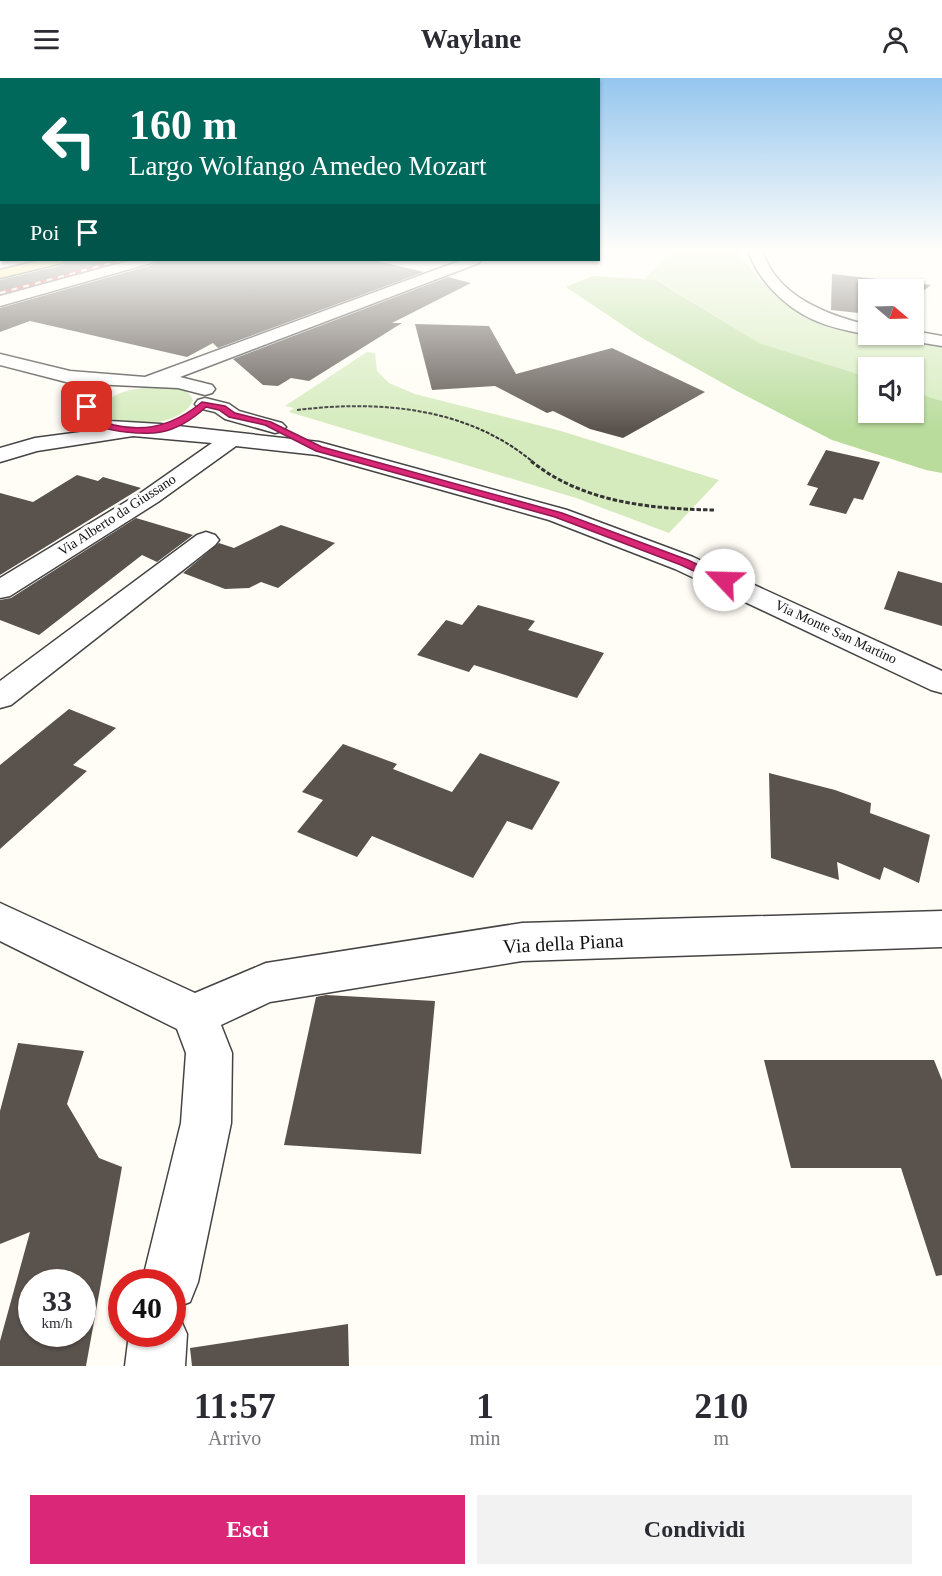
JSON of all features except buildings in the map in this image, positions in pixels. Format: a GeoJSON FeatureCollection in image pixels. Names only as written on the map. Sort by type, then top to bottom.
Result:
{"type":"FeatureCollection","features":[{"type":"Feature","properties":{"kind":"street"},"geometry":{"type":"LineString","coordinates":[[0,441],[74,411],[119,388],[145,382],[244,348],[346,309]]}},
{"type":"Feature","properties":{"kind":"street"},"geometry":{"type":"LineString","coordinates":[[806,309],[833,322],[858,328]]}},
{"type":"Feature","properties":{"kind":"street"},"geometry":{"type":"LineString","coordinates":[[924,338],[942,341]]}},
{"type":"Feature","properties":{"kind":"street"},"geometry":{"type":"LineString","coordinates":[[0,455],[34,445],[150,430],[189,417],[205,397],[219,367],[244,348]]}},
{"type":"Feature","properties":{"kind":"street"},"geometry":{"type":"LineString","coordinates":[[0,359],[70,376],[145,382]]}},
{"type":"Feature","properties":{"kind":"street"},"geometry":{"type":"LineString","coordinates":[[0,372],[97,423],[119,429],[150,430]]}},
{"type":"Feature","properties":{"kind":"street","name":"Via Monte San Martino"},"geometry":{"type":"LineString","coordinates":[[145,382],[178,382],[232,415],[268,423],[319,449]]}},
{"type":"Feature","properties":{"kind":"street","name":"Via Monte San Martino"},"geometry":{"type":"LineString","coordinates":[[150,430],[319,449],[558,515],[684,563],[942,683]]}},
{"type":"Feature","properties":{"kind":"street","name":"Via Alberto da Giussano"},"geometry":{"type":"LineString","coordinates":[[0,590],[150,497],[233,438]]}},
{"type":"Feature","properties":{"kind":"street"},"geometry":{"type":"LineString","coordinates":[[0,697],[206,540]]}},
{"type":"Feature","properties":{"kind":"street"},"geometry":{"type":"LineString","coordinates":[[0,921],[194,1015],[209,1053],[206,1123],[173,1269]]}},
{"type":"Feature","properties":{"kind":"street","name":"Via della Piana"},"geometry":{"type":"LineString","coordinates":[[194,1015],[266,983],[522,942],[942,929]]}},
{"type":"Feature","properties":{"kind":"street"},"geometry":{"type":"LineString","coordinates":[[155,1366],[157,1347]]}},
{"type":"Feature","properties":{"kind":"path"},"geometry":{"type":"LineString","coordinates":[[268,423],[279,412],[309,408],[390,408],[437,416],[467,423],[509,443],[547,470],[586,489],[623,503],[658,508],[716,510]]}},
{"type":"Feature","properties":{"kind":"green space"},"geometry":{"type":"Polygon","coordinates":[[[599,309],[704,309],[759,343],[858,374],[858,423],[924,423],[924,395],[942,401],[942,473],[832,440],[735,390],[642,338],[599,309]]]}},
{"type":"Feature","properties":{"kind":"green space"},"geometry":{"type":"Polygon","coordinates":[[[704,309],[799,309],[828,322],[858,330],[858,345],[924,345],[924,341],[942,344],[942,401],[924,395],[924,357],[858,357],[858,374],[759,343],[704,309]]]}},
{"type":"Feature","properties":{"kind":"green space"},"geometry":{"type":"Polygon","coordinates":[[[367,352],[375,353],[377,371],[389,383],[415,394],[561,431],[719,480],[669,533],[576,498],[289,412],[294,408],[285,406],[367,352]]]}},
{"type":"Feature","properties":{"kind":"green space"},"geometry":{"type":"Polygon","coordinates":[[[151,387],[181,389],[191,396],[193,401],[177,416],[153,423],[127,422],[105,416],[102,410],[105,404],[116,395],[151,387]]]}},
{"type":"Feature","properties":{"kind":"route"},"geometry":{"type":"LineString","coordinates":[[87,407],[92,419],[97,423],[119,429],[140,430],[160,430],[189,417],[200,410],[204,404],[222,408],[232,415],[268,423],[319,449],[352,456],[558,515],[724,580]]}}]}
